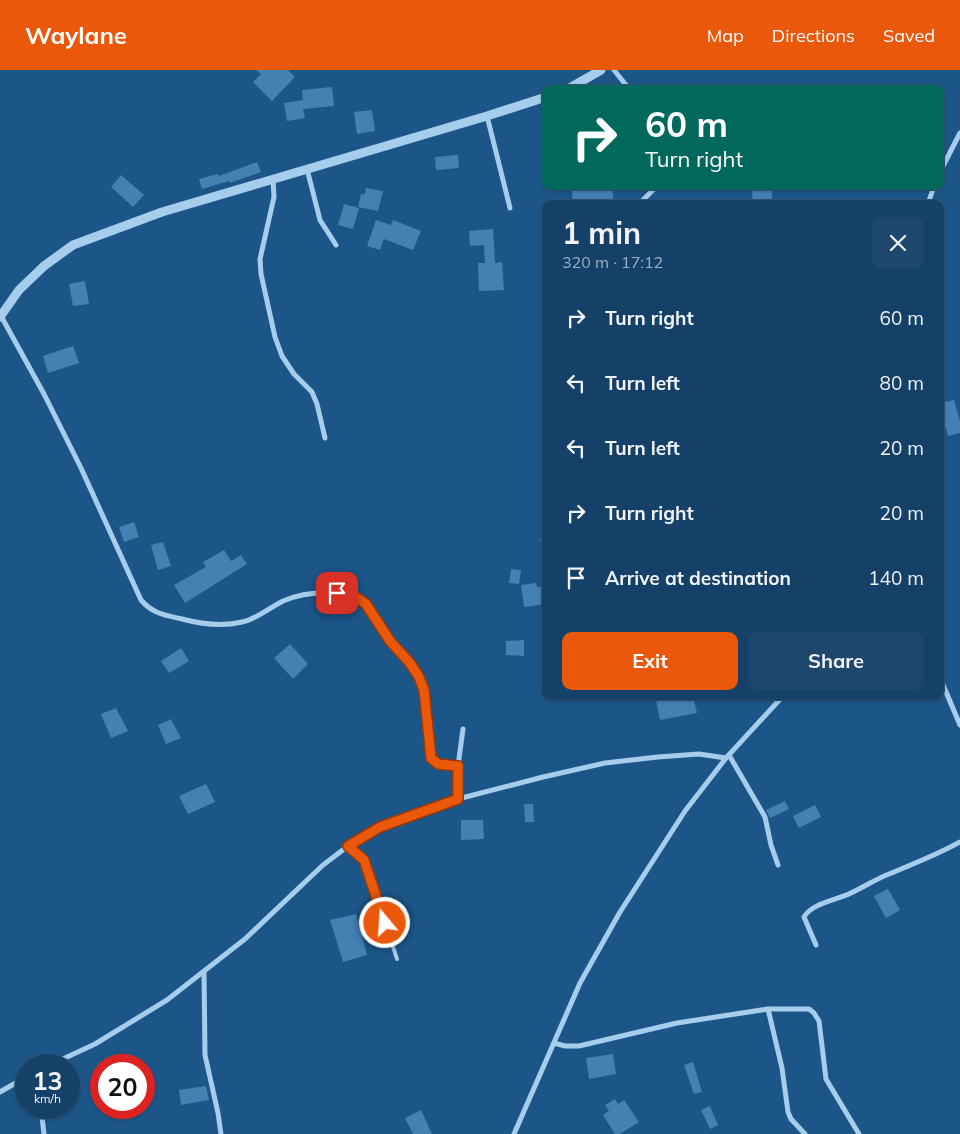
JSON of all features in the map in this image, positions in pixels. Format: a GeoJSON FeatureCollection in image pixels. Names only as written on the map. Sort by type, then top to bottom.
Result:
{"type":"FeatureCollection","features":[{"type":"Feature","properties":{"kind":"street"},"geometry":{"type":"LineString","coordinates":[[575,85],[601,70]]}},
{"type":"Feature","properties":{"kind":"street"},"geometry":{"type":"LineString","coordinates":[[614,70],[626,85]]}},
{"type":"Feature","properties":{"kind":"street"},"geometry":{"type":"LineString","coordinates":[[458,766],[438,764],[431,758],[424,690],[419,677],[410,663],[390,641],[366,604],[356,597],[322,592],[304,595],[283,601],[243,622],[224,624],[202,624],[149,609],[141,600],[81,468],[48,402],[0,317],[19,290],[44,266],[74,245],[162,212],[542,98]]}},
{"type":"Feature","properties":{"kind":"street"},"geometry":{"type":"LineString","coordinates":[[487,116],[510,208]]}},
{"type":"Feature","properties":{"kind":"street"},"geometry":{"type":"LineString","coordinates":[[944,164],[960,133]]}},
{"type":"Feature","properties":{"kind":"street"},"geometry":{"type":"LineString","coordinates":[[306,169],[320,220],[336,245]]}},
{"type":"Feature","properties":{"kind":"street"},"geometry":{"type":"LineString","coordinates":[[273,178],[274,196],[262,243],[261,274],[275,337],[282,356],[294,374],[312,392],[317,404],[325,438]]}},
{"type":"Feature","properties":{"kind":"street"},"geometry":{"type":"LineString","coordinates":[[642,200],[653,190]]}},
{"type":"Feature","properties":{"kind":"street"},"geometry":{"type":"LineString","coordinates":[[944,687],[960,724]]}},
{"type":"Feature","properties":{"kind":"street"},"geometry":{"type":"LineString","coordinates":[[514,1134],[580,983],[620,912],[685,811],[728,757],[779,700]]}},
{"type":"Feature","properties":{"kind":"street"},"geometry":{"type":"LineString","coordinates":[[458,799],[458,766],[462,729]]}},
{"type":"Feature","properties":{"kind":"street"},"geometry":{"type":"LineString","coordinates":[[74,1054],[95,1044],[167,1000],[246,939],[323,865],[348,846],[380,827],[458,799],[605,763],[699,754],[728,757]]}},
{"type":"Feature","properties":{"kind":"street"},"geometry":{"type":"LineString","coordinates":[[728,757],[765,817],[771,845],[778,865]]}},
{"type":"Feature","properties":{"kind":"street"},"geometry":{"type":"LineString","coordinates":[[816,945],[804,917],[807,912],[824,903],[850,894],[887,874],[926,859],[960,842]]}},
{"type":"Feature","properties":{"kind":"street"},"geometry":{"type":"LineString","coordinates":[[204,972],[206,1055],[221,1134]]}},
{"type":"Feature","properties":{"kind":"street"},"geometry":{"type":"LineString","coordinates":[[554,1044],[579,1046],[677,1023],[768,1009],[809,1009],[819,1021],[826,1079],[859,1134]]}},
{"type":"Feature","properties":{"kind":"street"},"geometry":{"type":"LineString","coordinates":[[768,1009],[782,1068],[788,1112],[791,1119],[805,1134]]}},
{"type":"Feature","properties":{"kind":"street"},"geometry":{"type":"LineString","coordinates":[[0,1092],[15,1083]]}},
{"type":"Feature","properties":{"kind":"street"},"geometry":{"type":"LineString","coordinates":[[42,1119],[44,1134]]}},
{"type":"Feature","properties":{"kind":"lane"},"geometry":{"type":"LineString","coordinates":[[348,846],[364,860],[397,959]]}},
{"type":"Feature","properties":{"kind":"building"},"geometry":{"type":"Polygon","coordinates":[[[256,70],[288,70],[295,77],[272,101],[253,82],[261,74],[256,70]]]}},
{"type":"Feature","properties":{"kind":"building"},"geometry":{"type":"Polygon","coordinates":[[[332,87],[334,106],[303,109],[305,118],[287,121],[284,103],[303,100],[302,90],[332,87]]]}},
{"type":"Feature","properties":{"kind":"building"},"geometry":{"type":"Polygon","coordinates":[[[372,110],[375,131],[357,134],[354,112],[372,110]]]}},
{"type":"Feature","properties":{"kind":"building"},"geometry":{"type":"Polygon","coordinates":[[[458,155],[459,168],[436,170],[435,157],[458,155]]]}},
{"type":"Feature","properties":{"kind":"building"},"geometry":{"type":"Polygon","coordinates":[[[257,162],[261,172],[230,183],[229,181],[202,189],[199,179],[218,174],[219,176],[257,162]]]}},
{"type":"Feature","properties":{"kind":"building"},"geometry":{"type":"Polygon","coordinates":[[[121,175],[144,195],[133,207],[111,187],[121,175]]]}},
{"type":"Feature","properties":{"kind":"building"},"geometry":{"type":"Polygon","coordinates":[[[366,188],[383,191],[378,211],[358,207],[361,194],[365,194],[366,188]]]}},
{"type":"Feature","properties":{"kind":"building"},"geometry":{"type":"Polygon","coordinates":[[[572,190],[612,190],[614,200],[573,200],[572,190]]]}},
{"type":"Feature","properties":{"kind":"building"},"geometry":{"type":"Polygon","coordinates":[[[771,190],[773,200],[753,200],[752,191],[771,190]]]}},
{"type":"Feature","properties":{"kind":"building"},"geometry":{"type":"Polygon","coordinates":[[[344,204],[359,208],[353,229],[338,225],[344,204]]]}},
{"type":"Feature","properties":{"kind":"building"},"geometry":{"type":"Polygon","coordinates":[[[376,220],[391,225],[393,220],[421,231],[413,250],[384,239],[380,250],[367,246],[376,220]]]}},
{"type":"Feature","properties":{"kind":"building"},"geometry":{"type":"Polygon","coordinates":[[[493,229],[495,263],[502,262],[504,290],[479,291],[478,263],[485,263],[484,245],[470,246],[469,231],[493,229]]]}},
{"type":"Feature","properties":{"kind":"building"},"geometry":{"type":"Polygon","coordinates":[[[85,281],[89,304],[73,306],[69,284],[85,281]]]}},
{"type":"Feature","properties":{"kind":"building"},"geometry":{"type":"Polygon","coordinates":[[[73,346],[79,363],[48,373],[43,356],[73,346]]]}},
{"type":"Feature","properties":{"kind":"building"},"geometry":{"type":"Polygon","coordinates":[[[954,400],[960,421],[960,433],[948,436],[944,422],[944,402],[954,400]]]}},
{"type":"Feature","properties":{"kind":"building"},"geometry":{"type":"Polygon","coordinates":[[[134,522],[139,537],[124,542],[119,527],[134,522]]]}},
{"type":"Feature","properties":{"kind":"building"},"geometry":{"type":"Polygon","coordinates":[[[163,542],[171,566],[158,570],[151,545],[163,542]]]}},
{"type":"Feature","properties":{"kind":"building"},"geometry":{"type":"Polygon","coordinates":[[[224,550],[231,561],[241,555],[247,564],[185,603],[174,585],[206,567],[203,562],[224,550]]]}},
{"type":"Feature","properties":{"kind":"building"},"geometry":{"type":"Polygon","coordinates":[[[511,569],[521,570],[519,584],[509,583],[511,569]]]}},
{"type":"Feature","properties":{"kind":"building"},"geometry":{"type":"Polygon","coordinates":[[[536,583],[537,587],[542,587],[542,605],[524,607],[521,585],[536,583]]]}},
{"type":"Feature","properties":{"kind":"building"},"geometry":{"type":"Polygon","coordinates":[[[524,640],[524,656],[506,655],[506,641],[524,640]]]}},
{"type":"Feature","properties":{"kind":"building"},"geometry":{"type":"Polygon","coordinates":[[[290,644],[308,664],[293,679],[274,658],[290,644]]]}},
{"type":"Feature","properties":{"kind":"building"},"geometry":{"type":"Polygon","coordinates":[[[181,648],[189,661],[169,673],[161,661],[181,648]]]}},
{"type":"Feature","properties":{"kind":"building"},"geometry":{"type":"Polygon","coordinates":[[[656,700],[694,700],[697,713],[660,720],[656,700]]]}},
{"type":"Feature","properties":{"kind":"building"},"geometry":{"type":"Polygon","coordinates":[[[116,708],[128,731],[111,738],[101,714],[116,708]]]}},
{"type":"Feature","properties":{"kind":"building"},"geometry":{"type":"Polygon","coordinates":[[[171,719],[181,738],[166,744],[158,725],[171,719]]]}},
{"type":"Feature","properties":{"kind":"building"},"geometry":{"type":"Polygon","coordinates":[[[206,784],[215,802],[188,814],[179,796],[206,784]]]}},
{"type":"Feature","properties":{"kind":"building"},"geometry":{"type":"Polygon","coordinates":[[[785,801],[789,809],[770,818],[766,810],[785,801]]]}},
{"type":"Feature","properties":{"kind":"building"},"geometry":{"type":"Polygon","coordinates":[[[524,804],[533,804],[534,822],[525,822],[524,804]]]}},
{"type":"Feature","properties":{"kind":"building"},"geometry":{"type":"Polygon","coordinates":[[[815,805],[821,817],[799,828],[793,816],[815,805]]]}},
{"type":"Feature","properties":{"kind":"building"},"geometry":{"type":"Polygon","coordinates":[[[461,820],[483,820],[484,839],[461,840],[461,820]]]}},
{"type":"Feature","properties":{"kind":"building"},"geometry":{"type":"Polygon","coordinates":[[[888,889],[900,910],[886,918],[874,896],[888,889]]]}},
{"type":"Feature","properties":{"kind":"building"},"geometry":{"type":"Polygon","coordinates":[[[356,914],[367,955],[343,962],[330,920],[356,914]]]}},
{"type":"Feature","properties":{"kind":"building"},"geometry":{"type":"Polygon","coordinates":[[[613,1054],[616,1074],[589,1079],[586,1058],[613,1054]]]}},
{"type":"Feature","properties":{"kind":"building"},"geometry":{"type":"Polygon","coordinates":[[[693,1062],[702,1092],[694,1094],[684,1065],[693,1062]]]}},
{"type":"Feature","properties":{"kind":"building"},"geometry":{"type":"Polygon","coordinates":[[[206,1086],[209,1100],[181,1105],[179,1090],[206,1086]]]}},
{"type":"Feature","properties":{"kind":"building"},"geometry":{"type":"Polygon","coordinates":[[[615,1099],[618,1104],[624,1100],[639,1122],[620,1134],[615,1134],[603,1115],[609,1111],[605,1105],[615,1099]]]}},
{"type":"Feature","properties":{"kind":"building"},"geometry":{"type":"Polygon","coordinates":[[[710,1106],[718,1125],[710,1129],[701,1110],[710,1106]]]}},
{"type":"Feature","properties":{"kind":"building"},"geometry":{"type":"Polygon","coordinates":[[[421,1110],[432,1134],[413,1134],[405,1118],[421,1110]]]}},
{"type":"Feature","properties":{"kind":"route"},"geometry":{"type":"LineString","coordinates":[[337,593],[356,597],[366,604],[390,641],[410,663],[419,677],[424,690],[431,758],[438,764],[458,766],[458,799],[380,827],[348,846],[364,860],[385,923]]}}]}
